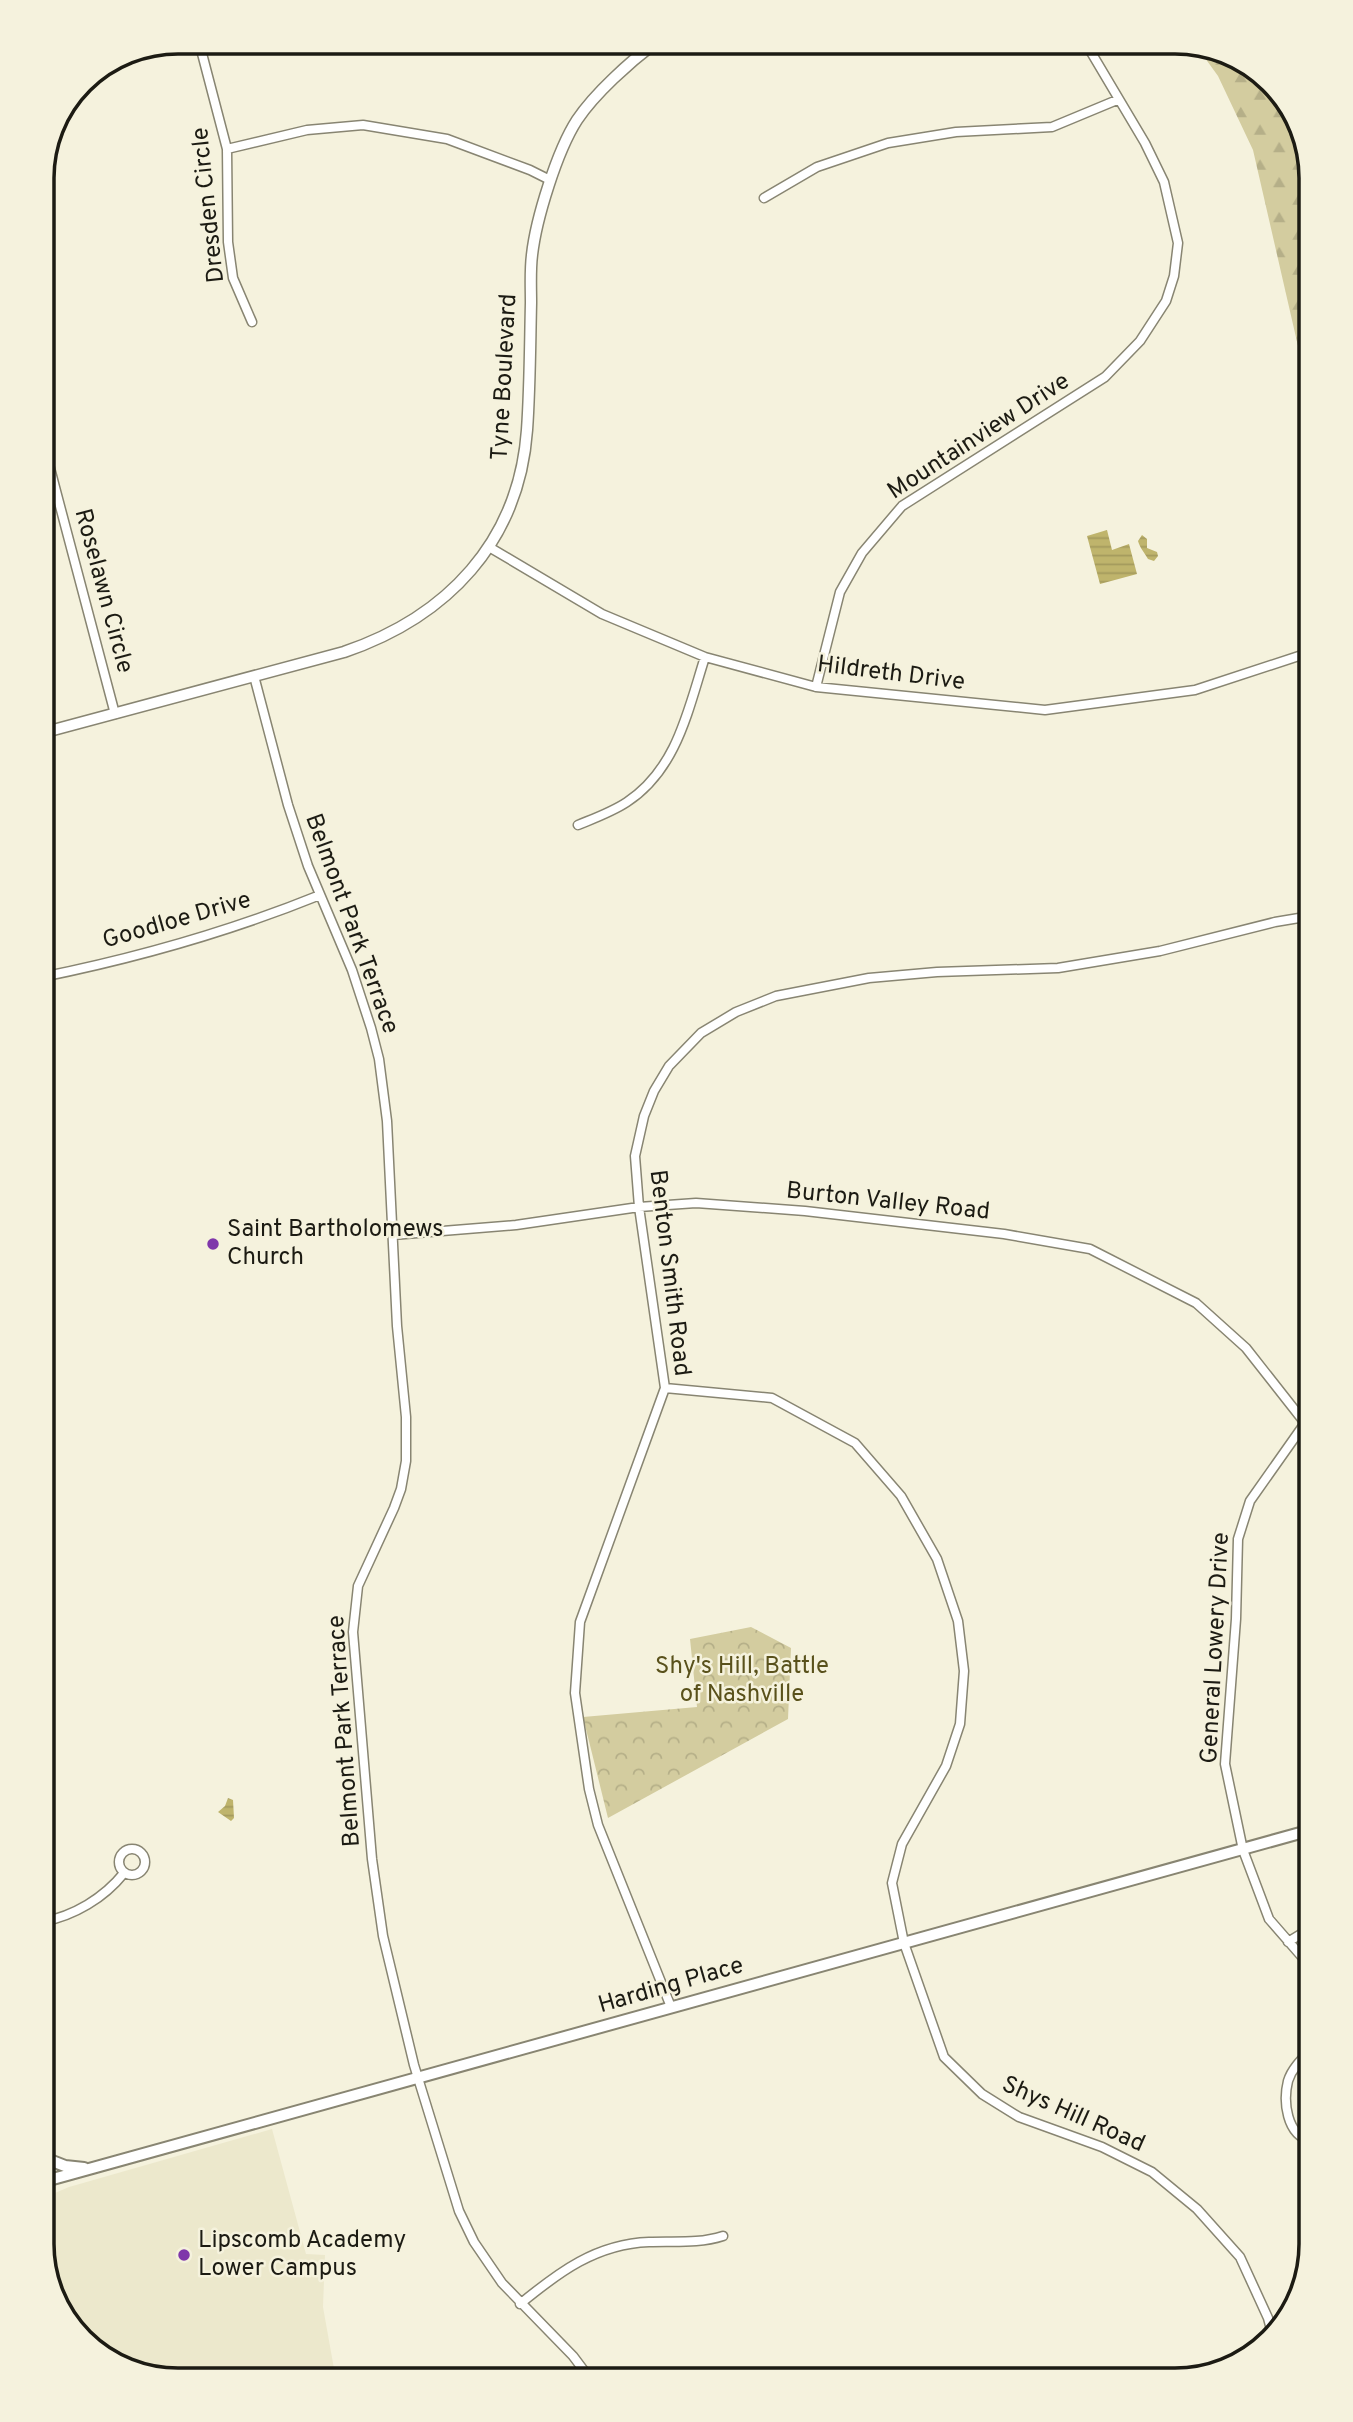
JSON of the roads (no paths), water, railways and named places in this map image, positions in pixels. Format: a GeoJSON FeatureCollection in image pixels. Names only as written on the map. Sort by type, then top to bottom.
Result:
{"type":"FeatureCollection","features":[{"type":"Feature","properties":{"kind":"main road","name":"Harding Place"},"geometry":{"type":"LineString","coordinates":[[54,2179],[1299,1834]]}},
{"type":"Feature","properties":{"kind":"main road"},"geometry":{"type":"LineString","coordinates":[[54,2162],[91,2169]]}},
{"type":"Feature","properties":{"kind":"street","name":"Dresden Circle"},"geometry":{"type":"LineString","coordinates":[[202,55],[227,149],[229,252],[235,286],[252,322]]}},
{"type":"Feature","properties":{"kind":"street","name":"Tyne Boulevard"},"geometry":{"type":"LineString","coordinates":[[55,730],[344,652],[395,632],[451,592],[489,547],[510,507],[525,450],[532,255],[550,180],[577,120],[615,77],[641,55]]}},
{"type":"Feature","properties":{"kind":"street"},"geometry":{"type":"LineString","coordinates":[[764,198],[817,167],[888,142],[956,132],[1052,127],[1118,100],[1092,55]]}},
{"type":"Feature","properties":{"kind":"street","name":"Mountainview Drive"},"geometry":{"type":"LineString","coordinates":[[816,687],[840,592],[862,553],[895,514],[907,502],[1105,377],[1140,341],[1166,301],[1174,275],[1178,243],[1164,182],[1145,143],[1118,100]]}},
{"type":"Feature","properties":{"kind":"street"},"geometry":{"type":"LineString","coordinates":[[227,149],[307,130],[363,125],[447,139],[550,180]]}},
{"type":"Feature","properties":{"kind":"street","name":"Roselawn Circle"},"geometry":{"type":"LineString","coordinates":[[55,487],[115,714]]}},
{"type":"Feature","properties":{"kind":"street","name":"Hildreth Drive"},"geometry":{"type":"LineString","coordinates":[[489,547],[602,614],[705,657],[816,687],[1045,710],[1195,690],[1299,656]]}},
{"type":"Feature","properties":{"kind":"street"},"geometry":{"type":"LineString","coordinates":[[578,825],[624,804],[662,768],[678,738],[705,657]]}},
{"type":"Feature","properties":{"kind":"street","name":"Belmont Park Terrace"},"geometry":{"type":"LineString","coordinates":[[254,676],[307,866],[352,970],[379,1059],[387,1121],[397,1326],[406,1417],[406,1461],[394,1508],[358,1586],[353,1642],[378,1905],[397,2000],[459,2211],[488,2264],[520,2304],[582,2367]]}},
{"type":"Feature","properties":{"kind":"street","name":"Goodloe Drive"},"geometry":{"type":"LineString","coordinates":[[55,974],[119,959],[241,924],[320,895]]}},
{"type":"Feature","properties":{"kind":"street","name":"Benton Smith Road"},"geometry":{"type":"LineString","coordinates":[[671,2007],[598,1825],[589,1789],[575,1693],[580,1622],[665,1388],[639,1207],[635,1156],[644,1116],[668,1066],[701,1033],[736,1013],[776,996],[869,978],[937,972],[1058,968],[1160,951],[1299,918]]}},
{"type":"Feature","properties":{"kind":"street","name":"Burton Valley Road"},"geometry":{"type":"LineString","coordinates":[[393,1235],[516,1225],[639,1207],[696,1203],[805,1211],[1004,1234],[1090,1249],[1196,1303],[1246,1348],[1299,1415]]}},
{"type":"Feature","properties":{"kind":"street","name":"Shys Hill Road"},"geometry":{"type":"LineString","coordinates":[[665,1388],[772,1398],[855,1443],[901,1496],[937,1559],[958,1621],[964,1671],[960,1724],[946,1766],[902,1844],[892,1883],[904,1943],[944,2057],[991,2100],[1019,2116],[1102,2147],[1152,2172],[1198,2209],[1240,2257],[1269,2323]]}},
{"type":"Feature","properties":{"kind":"street","name":"General Lowery Drive"},"geometry":{"type":"LineString","coordinates":[[1299,1438],[1250,1501],[1238,1539],[1236,1619],[1225,1764],[1243,1850],[1269,1919],[1299,1953]]}},
{"type":"Feature","properties":{"kind":"street"},"geometry":{"type":"LineString","coordinates":[[54,1919],[87,1905],[108,1890],[124,1873]]}},
{"type":"Feature","properties":{"kind":"street"},"geometry":{"type":"LineString","coordinates":[[1288,1942],[1299,1935]]}},
{"type":"Feature","properties":{"kind":"street"},"geometry":{"type":"LineString","coordinates":[[1299,2061],[1289,2080],[1285,2107],[1291,2125],[1299,2133]]}},
{"type":"Feature","properties":{"kind":"street"},"geometry":{"type":"LineString","coordinates":[[520,2304],[572,2264],[605,2249],[648,2242],[707,2241],[723,2236]]}},
{"type":"Feature","properties":{"kind":"place","name":"Saint Bartholomews Church"},"geometry":{"type":"Point","coordinates":[213,1244]}},
{"type":"Feature","properties":{"kind":"place","name":"Lipscomb Academy Lower Campus"},"geometry":{"type":"Point","coordinates":[184,2255]}},
{"type":"Feature","properties":{"kind":"park label","name":"Shy's Hill, Battle of Nashville"},"geometry":{"type":"Point","coordinates":[742,1681]}}]}
